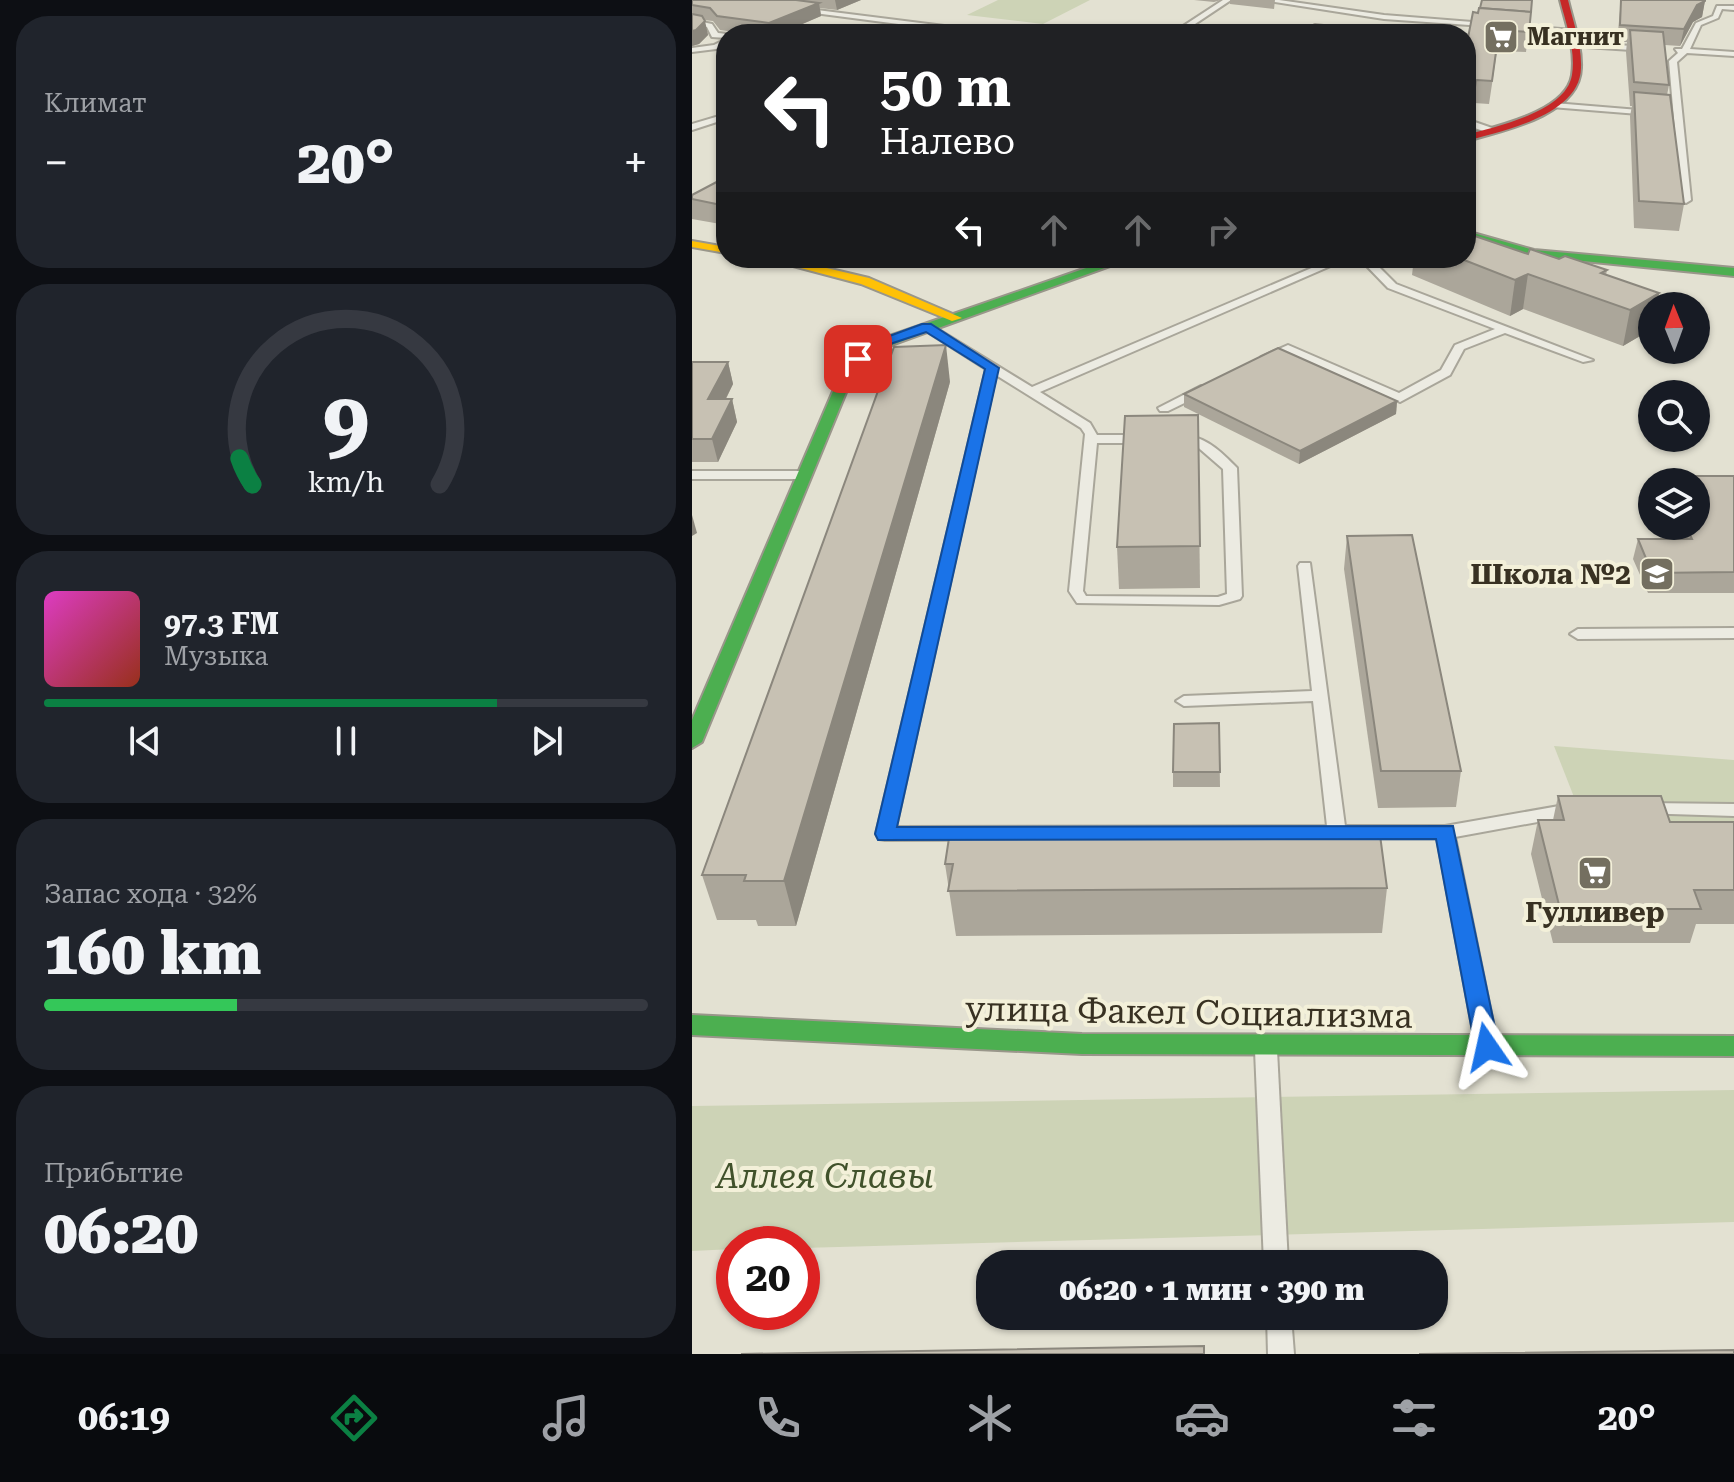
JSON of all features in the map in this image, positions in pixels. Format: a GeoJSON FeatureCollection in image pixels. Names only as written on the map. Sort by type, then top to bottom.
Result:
{"type":"FeatureCollection","features":[{"type":"Feature","properties":{"kind":"street"},"geometry":{"type":"LineString","coordinates":[[1476,135],[1554,105],[1569,95],[1574,85],[1571,37],[1564,0]]}},
{"type":"Feature","properties":{"kind":"street"},"geometry":{"type":"LineString","coordinates":[[1476,237],[1592,261],[1734,272]]}},
{"type":"Feature","properties":{"kind":"street"},"geometry":{"type":"LineString","coordinates":[[692,244],[716,248]]}},
{"type":"Feature","properties":{"kind":"street"},"geometry":{"type":"LineString","coordinates":[[813,268],[862,279],[915,297],[956,318]]}},
{"type":"Feature","properties":{"kind":"street"},"geometry":{"type":"LineString","coordinates":[[848,371],[870,350],[1098,268]]}},
{"type":"Feature","properties":{"kind":"street"},"geometry":{"type":"LineString","coordinates":[[862,279],[874,290],[878,308]]}},
{"type":"Feature","properties":{"kind":"street"},"geometry":{"type":"LineString","coordinates":[[692,742],[866,333]]}},
{"type":"Feature","properties":{"kind":"street","name":"улица Факел Социализма"},"geometry":{"type":"LineString","coordinates":[[692,1025],[988,1041],[1266,1049],[1734,1046]]}},
{"type":"Feature","properties":{"kind":"lane"},"geometry":{"type":"LineString","coordinates":[[1191,24],[1228,0]]}},
{"type":"Feature","properties":{"kind":"lane"},"geometry":{"type":"LineString","coordinates":[[1265,0],[1350,7],[1384,17],[1449,24]]}},
{"type":"Feature","properties":{"kind":"lane"},"geometry":{"type":"LineString","coordinates":[[1686,200],[1673,61],[1685,51],[1698,24],[1716,17],[1719,7],[1734,8]]}},
{"type":"Feature","properties":{"kind":"lane"},"geometry":{"type":"LineString","coordinates":[[786,8],[910,24]]}},
{"type":"Feature","properties":{"kind":"lane"},"geometry":{"type":"LineString","coordinates":[[692,22],[710,25],[716,35]]}},
{"type":"Feature","properties":{"kind":"lane"},"geometry":{"type":"LineString","coordinates":[[1476,27],[1657,49]]}},
{"type":"Feature","properties":{"kind":"lane"},"geometry":{"type":"LineString","coordinates":[[692,60],[696,50],[716,43]]}},
{"type":"Feature","properties":{"kind":"lane"},"geometry":{"type":"LineString","coordinates":[[1671,50],[1734,54]]}},
{"type":"Feature","properties":{"kind":"lane"},"geometry":{"type":"LineString","coordinates":[[1554,105],[1680,115]]}},
{"type":"Feature","properties":{"kind":"lane"},"geometry":{"type":"LineString","coordinates":[[692,127],[716,119]]}},
{"type":"Feature","properties":{"kind":"lane"},"geometry":{"type":"LineString","coordinates":[[1476,125],[1489,130]]}},
{"type":"Feature","properties":{"kind":"lane"},"geometry":{"type":"LineString","coordinates":[[1492,242],[1507,261]]}},
{"type":"Feature","properties":{"kind":"lane"},"geometry":{"type":"LineString","coordinates":[[1031,392],[1321,268]]}},
{"type":"Feature","properties":{"kind":"lane"},"geometry":{"type":"LineString","coordinates":[[1374,268],[1392,286],[1587,360]]}},
{"type":"Feature","properties":{"kind":"lane"},"geometry":{"type":"LineString","coordinates":[[927,327],[1086,426],[1091,439],[1076,596],[1095,602],[1219,601],[1235,596],[1230,468],[1193,439],[1091,439]]}},
{"type":"Feature","properties":{"kind":"lane"},"geometry":{"type":"LineString","coordinates":[[1247,368],[1288,348],[1400,398],[1446,372],[1459,347],[1504,329]]}},
{"type":"Feature","properties":{"kind":"lane"},"geometry":{"type":"LineString","coordinates":[[992,368],[885,834],[1445,832],[1566,809],[1596,809]]}},
{"type":"Feature","properties":{"kind":"lane"},"geometry":{"type":"LineString","coordinates":[[1164,408],[1219,381]]}},
{"type":"Feature","properties":{"kind":"lane"},"geometry":{"type":"LineString","coordinates":[[692,475],[803,475]]}},
{"type":"Feature","properties":{"kind":"lane"},"geometry":{"type":"LineString","coordinates":[[1305,566],[1336,830]]}},
{"type":"Feature","properties":{"kind":"lane"},"geometry":{"type":"LineString","coordinates":[[1578,634],[1734,633]]}},
{"type":"Feature","properties":{"kind":"lane"},"geometry":{"type":"LineString","coordinates":[[1184,701],[1320,696]]}},
{"type":"Feature","properties":{"kind":"lane"},"geometry":{"type":"LineString","coordinates":[[1627,809],[1734,810]]}},
{"type":"Feature","properties":{"kind":"lane"},"geometry":{"type":"LineString","coordinates":[[1445,832],[1487,1047]]}},
{"type":"Feature","properties":{"kind":"lane"},"geometry":{"type":"LineString","coordinates":[[1266,1049],[1275,1250]]}},
{"type":"Feature","properties":{"kind":"lane"},"geometry":{"type":"LineString","coordinates":[[1280,1330],[1281,1354]]}},
{"type":"Feature","properties":{"kind":"green space"},"geometry":{"type":"Polygon","coordinates":[[[998,0],[1090,0],[1043,24],[967,15],[998,0]]]}},
{"type":"Feature","properties":{"kind":"green space"},"geometry":{"type":"Polygon","coordinates":[[[1554,746],[1734,760],[1734,842],[1583,820],[1554,746]]]}},
{"type":"Feature","properties":{"kind":"green space","name":"Аллея Славы"},"geometry":{"type":"Polygon","coordinates":[[[1734,1090],[1734,1222],[820,1247],[820,1226],[716,1226],[716,1250],[692,1251],[692,1106],[1734,1090]]]}},
{"type":"Feature","properties":{"kind":"building"},"geometry":{"type":"Polygon","coordinates":[[[692,0],[796,0],[819,3],[769,23],[717,16],[710,8],[692,5],[692,0]]]}},
{"type":"Feature","properties":{"kind":"building"},"geometry":{"type":"Polygon","coordinates":[[[1482,0],[1532,0],[1531,12],[1480,8],[1482,0]]]}},
{"type":"Feature","properties":{"kind":"building"},"geometry":{"type":"Polygon","coordinates":[[[1621,0],[1705,1],[1697,5],[1684,29],[1620,25],[1621,0]]]}},
{"type":"Feature","properties":{"kind":"building"},"geometry":{"type":"Polygon","coordinates":[[[1479,8],[1531,12],[1529,32],[1499,30],[1492,81],[1476,80],[1476,24],[1471,24],[1473,12],[1478,13],[1479,8]]]}},
{"type":"Feature","properties":{"kind":"building"},"geometry":{"type":"Polygon","coordinates":[[[692,14],[702,16],[705,21],[692,31],[692,14]]]}},
{"type":"Feature","properties":{"kind":"building"},"geometry":{"type":"Polygon","coordinates":[[[1630,30],[1663,32],[1669,85],[1634,82],[1630,30]]]}},
{"type":"Feature","properties":{"kind":"building"},"geometry":{"type":"Polygon","coordinates":[[[1634,92],[1670,95],[1684,204],[1639,201],[1634,92]]]}},
{"type":"Feature","properties":{"kind":"building"},"geometry":{"type":"Polygon","coordinates":[[[716,182],[716,204],[692,199],[692,195],[716,182]]]}},
{"type":"Feature","properties":{"kind":"building"},"geometry":{"type":"Polygon","coordinates":[[[1476,236],[1528,254],[1530,249],[1559,259],[1565,256],[1607,270],[1601,273],[1656,292],[1638,292],[1638,305],[1630,310],[1528,274],[1515,280],[1476,265],[1476,236]]]}},
{"type":"Feature","properties":{"kind":"building"},"geometry":{"type":"Polygon","coordinates":[[[946,345],[784,881],[744,881],[746,875],[702,875],[894,347],[946,345]]]}},
{"type":"Feature","properties":{"kind":"building"},"geometry":{"type":"Polygon","coordinates":[[[1278,348],[1397,401],[1300,451],[1184,394],[1278,348]]]}},
{"type":"Feature","properties":{"kind":"building"},"geometry":{"type":"Polygon","coordinates":[[[692,362],[728,362],[708,399],[732,399],[712,439],[692,439],[692,362]]]}},
{"type":"Feature","properties":{"kind":"building"},"geometry":{"type":"Polygon","coordinates":[[[1198,415],[1200,546],[1117,547],[1125,416],[1198,415]]]}},
{"type":"Feature","properties":{"kind":"building"},"geometry":{"type":"Polygon","coordinates":[[[1710,476],[1734,476],[1734,572],[1652,573],[1638,540],[1710,540],[1710,476]]]}},
{"type":"Feature","properties":{"kind":"building"},"geometry":{"type":"Polygon","coordinates":[[[1412,535],[1461,771],[1381,771],[1347,536],[1412,535]]]}},
{"type":"Feature","properties":{"kind":"building"},"geometry":{"type":"Polygon","coordinates":[[[1219,723],[1220,772],[1173,772],[1174,724],[1219,723]]]}},
{"type":"Feature","properties":{"kind":"building"},"geometry":{"type":"Polygon","coordinates":[[[1558,796],[1661,796],[1670,822],[1734,822],[1734,890],[1694,890],[1701,909],[1560,909],[1538,820],[1564,820],[1558,796]]]}},
{"type":"Feature","properties":{"kind":"building"},"geometry":{"type":"Polygon","coordinates":[[[1380,835],[1387,888],[948,891],[953,864],[945,864],[949,838],[1380,835]]]}},
{"type":"Feature","properties":{"kind":"building"},"geometry":{"type":"Polygon","coordinates":[[[1204,1346],[1204,1354],[741,1354],[1204,1346]]]}},
{"type":"Feature","properties":{"kind":"building"},"geometry":{"type":"Polygon","coordinates":[[[1734,1350],[1734,1354],[1419,1354],[1734,1350]]]}},
{"type":"Feature","properties":{"kind":"traffic: fast"},"geometry":{"type":"LineString","coordinates":[[1476,237],[1533,253],[1734,272]]}},
{"type":"Feature","properties":{"kind":"traffic: fast"},"geometry":{"type":"LineString","coordinates":[[692,742],[848,371],[870,350],[889,341],[1097,268]]}},
{"type":"Feature","properties":{"kind":"traffic: fast"},"geometry":{"type":"LineString","coordinates":[[692,1025],[1082,1044],[1734,1046]]}},
{"type":"Feature","properties":{"kind":"traffic: slow"},"geometry":{"type":"LineString","coordinates":[[692,244],[716,248]]}},
{"type":"Feature","properties":{"kind":"traffic: slow"},"geometry":{"type":"LineString","coordinates":[[811,268],[865,281],[956,318]]}},
{"type":"Feature","properties":{"kind":"traffic: jam"},"geometry":{"type":"LineString","coordinates":[[1476,135],[1541,112],[1555,105],[1573,87],[1576,55],[1564,0]]}},
{"type":"Feature","properties":{"kind":"place","name":"Магнит"},"geometry":{"type":"Point","coordinates":[1501,37]}},
{"type":"Feature","properties":{"kind":"place","name":"Школа №2"},"geometry":{"type":"Point","coordinates":[1657,574]}},
{"type":"Feature","properties":{"kind":"place","name":"Гулливер"},"geometry":{"type":"Point","coordinates":[1595,873]}},
{"type":"Feature","properties":{"kind":"route"},"geometry":{"type":"LineString","coordinates":[[858,359],[889,341],[927,327],[992,368],[885,834],[1445,832],[1487,1047]]}}]}
